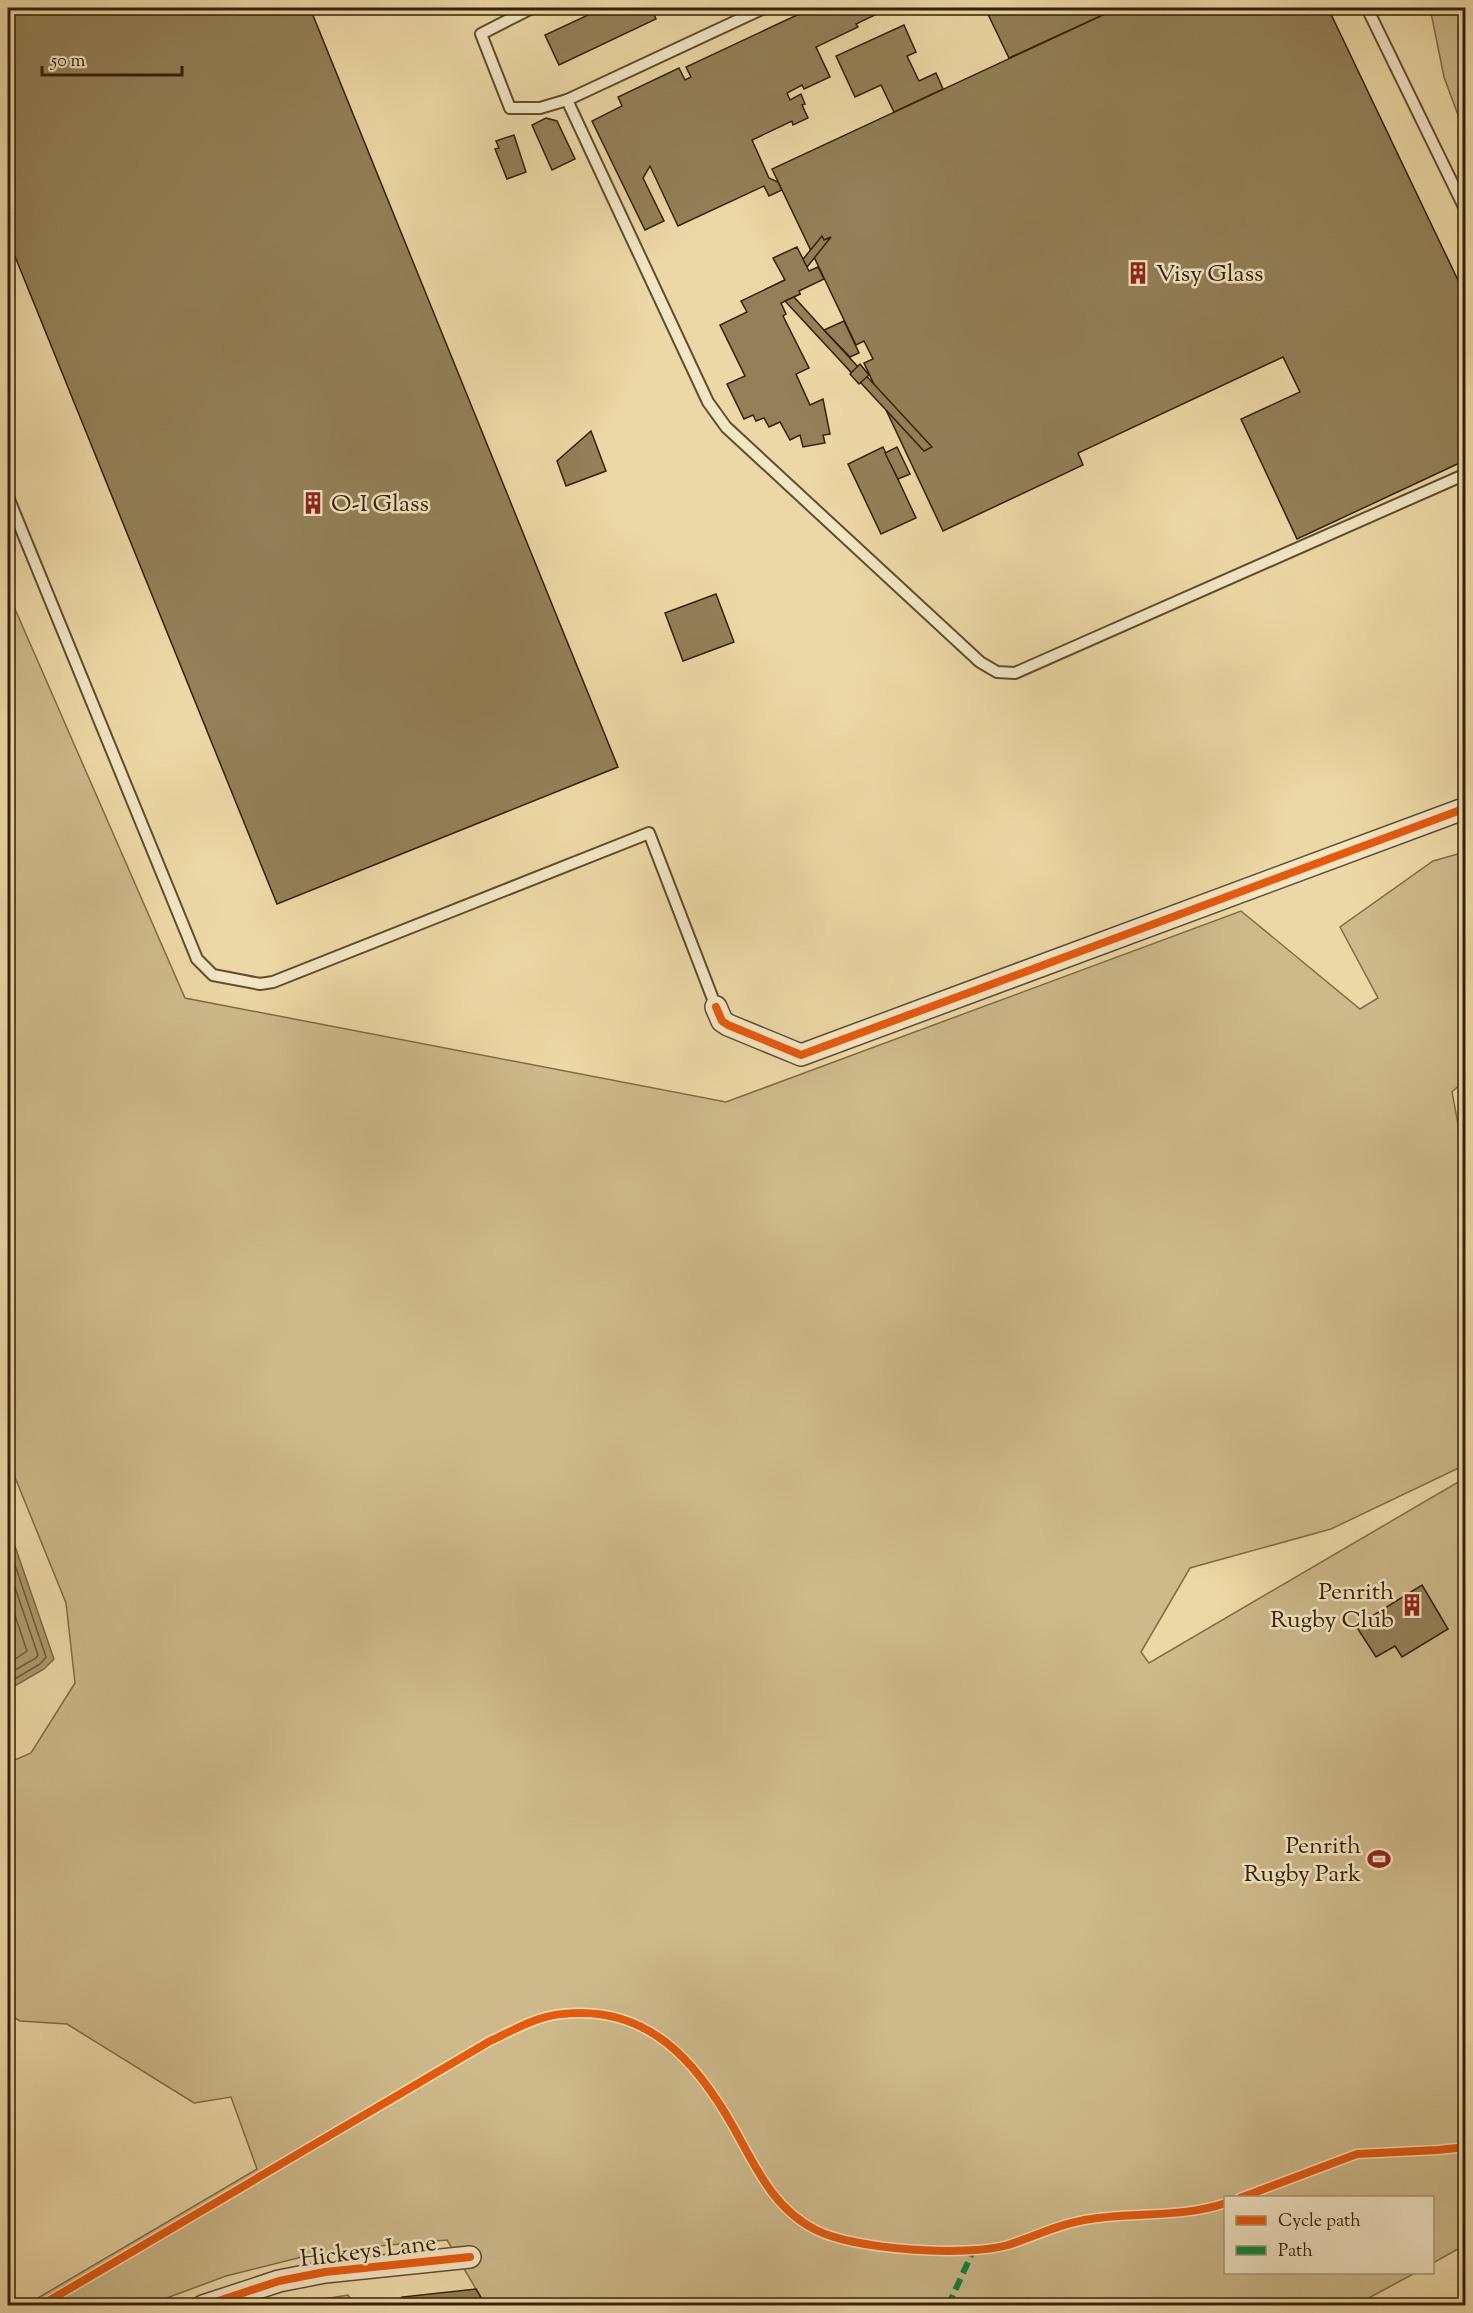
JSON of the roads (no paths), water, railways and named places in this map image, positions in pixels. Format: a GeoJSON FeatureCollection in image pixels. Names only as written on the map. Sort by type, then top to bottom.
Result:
{"type":"FeatureCollection","features":[{"type":"Feature","properties":{"kind":"street"},"geometry":{"type":"LineString","coordinates":[[716,1007],[722,1021],[728,1025],[801,1055],[1466,808]]}},
{"type":"Feature","properties":{"kind":"street","name":"Hickeys Lane"},"geometry":{"type":"LineString","coordinates":[[203,2306],[279,2281],[325,2272],[470,2257]]}},
{"type":"Feature","properties":{"kind":"lane"},"geometry":{"type":"LineString","coordinates":[[532,8],[481,34],[510,108],[540,108],[567,100],[764,8]]}},
{"type":"Feature","properties":{"kind":"lane"},"geometry":{"type":"LineString","coordinates":[[1367,8],[1466,211]]}},
{"type":"Feature","properties":{"kind":"lane"},"geometry":{"type":"LineString","coordinates":[[567,100],[708,402],[726,427],[980,662],[997,672],[1016,673],[1466,474]]}},
{"type":"Feature","properties":{"kind":"lane"},"geometry":{"type":"LineString","coordinates":[[8,497],[197,959],[213,975],[260,984],[273,982],[649,833],[716,1007]]}},
{"type":"Feature","properties":{"kind":"water"},"geometry":{"type":"Polygon","coordinates":[[[8,1526],[54,1659],[44,1669],[8,1690],[8,1526]]]}},
{"type":"Feature","properties":{"kind":"place","name":"Visy Glass"},"geometry":{"type":"Point","coordinates":[1138,273]}},
{"type":"Feature","properties":{"kind":"place","name":"O-I Glass"},"geometry":{"type":"Point","coordinates":[313,503]}},
{"type":"Feature","properties":{"kind":"place","name":"Penrith Rugby Club"},"geometry":{"type":"Point","coordinates":[1412,1605]}},
{"type":"Feature","properties":{"kind":"place","name":"Penrith Rugby Park"},"geometry":{"type":"Point","coordinates":[1379,1859]}}]}
